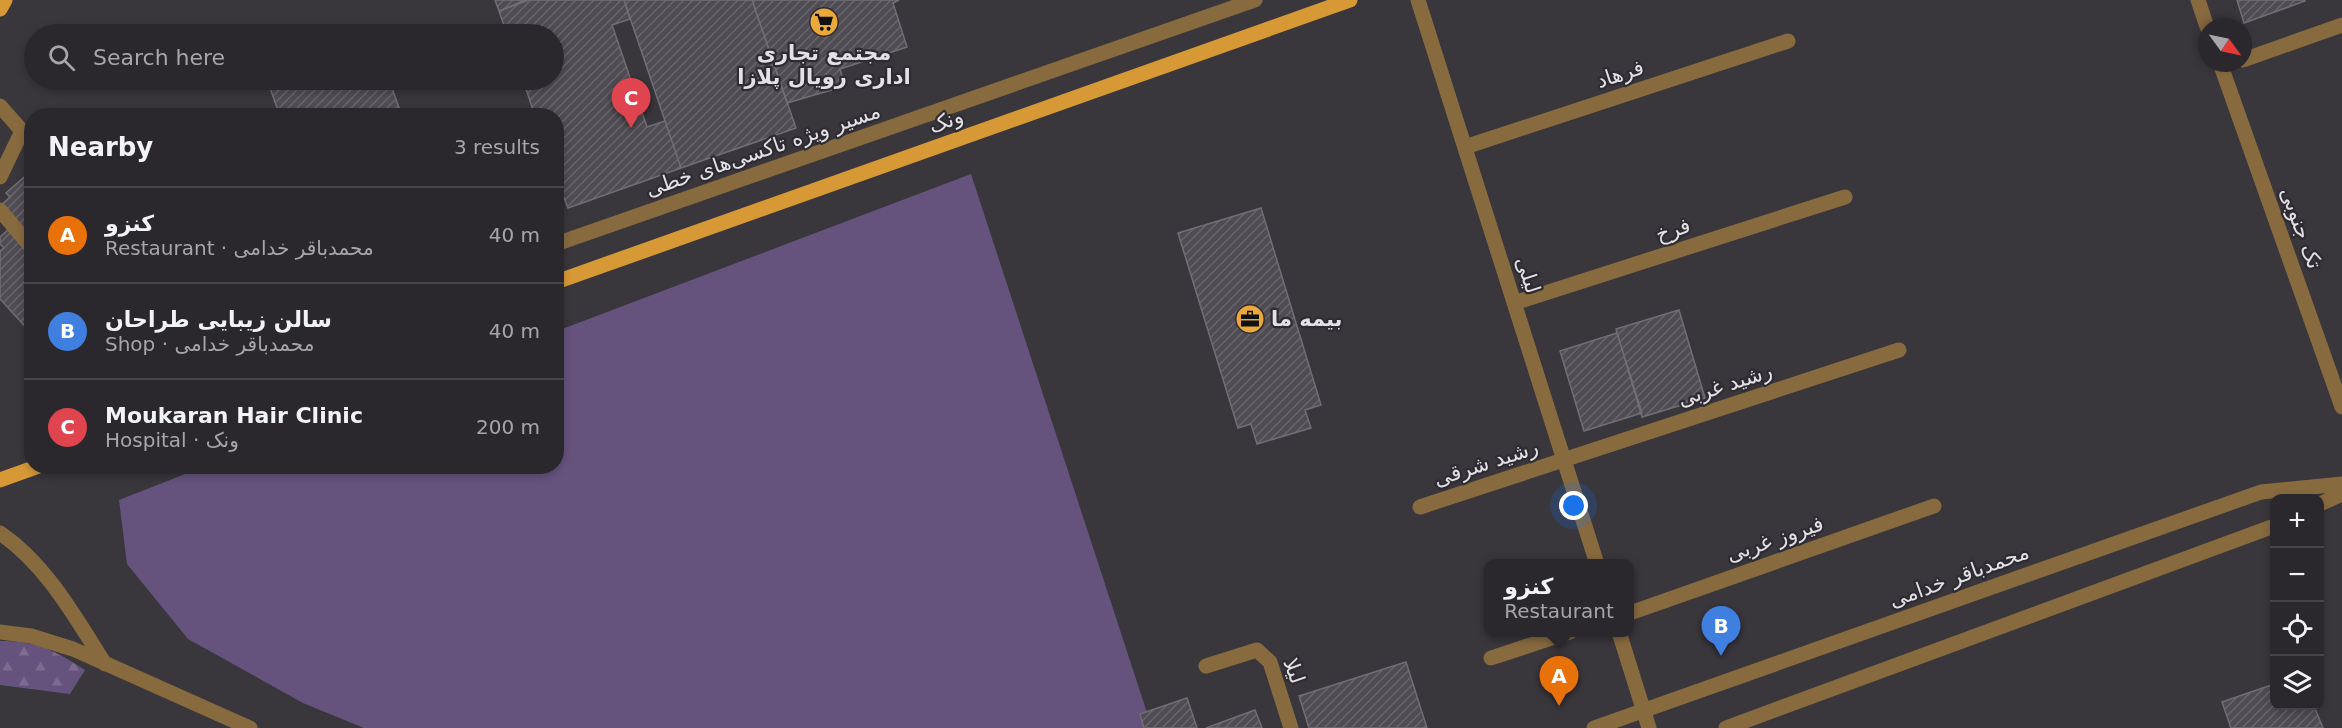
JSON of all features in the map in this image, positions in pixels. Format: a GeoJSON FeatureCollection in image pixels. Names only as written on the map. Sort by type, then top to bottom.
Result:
{"type":"FeatureCollection","features":[{"type":"Feature","properties":{"kind":"main road"},"geometry":{"type":"LineString","coordinates":[[0,9],[5,0]]}},
{"type":"Feature","properties":{"kind":"main road","name":"ونک"},"geometry":{"type":"LineString","coordinates":[[564,279],[1350,0]]}},
{"type":"Feature","properties":{"kind":"main road"},"geometry":{"type":"LineString","coordinates":[[0,480],[24,471]]}},
{"type":"Feature","properties":{"kind":"street","name":"مسیر ویژه تاکسی‌های خطی"},"geometry":{"type":"LineString","coordinates":[[564,241],[1255,0]]}},
{"type":"Feature","properties":{"kind":"street","name":"لیلی"},"geometry":{"type":"LineString","coordinates":[[1418,0],[1595,559]]}},
{"type":"Feature","properties":{"kind":"street"},"geometry":{"type":"LineString","coordinates":[[2198,0],[2204,18]]}},
{"type":"Feature","properties":{"kind":"street"},"geometry":{"type":"LineString","coordinates":[[2252,57],[2342,25]]}},
{"type":"Feature","properties":{"kind":"street","name":"فرهاد"},"geometry":{"type":"LineString","coordinates":[[1465,147],[1788,41]]}},
{"type":"Feature","properties":{"kind":"street","name":"تک جنوبی"},"geometry":{"type":"LineString","coordinates":[[2227,72],[2342,407]]}},
{"type":"Feature","properties":{"kind":"street"},"geometry":{"type":"LineString","coordinates":[[0,106],[22,131],[0,177]]}},
{"type":"Feature","properties":{"kind":"street","name":"فرخ"},"geometry":{"type":"LineString","coordinates":[[1514,303],[1845,197]]}},
{"type":"Feature","properties":{"kind":"street"},"geometry":{"type":"LineString","coordinates":[[0,210],[24,238]]}},
{"type":"Feature","properties":{"kind":"street","name":"رشید غربی"},"geometry":{"type":"LineString","coordinates":[[1564,460],[1899,350]]}},
{"type":"Feature","properties":{"kind":"street","name":"رشید شرقی"},"geometry":{"type":"LineString","coordinates":[[1420,507],[1564,460]]}},
{"type":"Feature","properties":{"kind":"street","name":"محمدباقر خدامی"},"geometry":{"type":"LineString","coordinates":[[1594,728],[2261,492],[2342,484]]}},
{"type":"Feature","properties":{"kind":"street"},"geometry":{"type":"LineString","coordinates":[[2324,502],[2342,494]]}},
{"type":"Feature","properties":{"kind":"street","name":"فیروز غربی"},"geometry":{"type":"LineString","coordinates":[[1634,611],[1935,506]]}},
{"type":"Feature","properties":{"kind":"street"},"geometry":{"type":"LineString","coordinates":[[1726,728],[2270,527]]}},
{"type":"Feature","properties":{"kind":"street"},"geometry":{"type":"LineString","coordinates":[[0,533],[22,548],[29,556],[70,608],[105,664]]}},
{"type":"Feature","properties":{"kind":"street"},"geometry":{"type":"LineString","coordinates":[[0,632],[52,642],[250,728]]}},
{"type":"Feature","properties":{"kind":"street"},"geometry":{"type":"LineString","coordinates":[[1491,658],[1557,637]]}},
{"type":"Feature","properties":{"kind":"street"},"geometry":{"type":"LineString","coordinates":[[1620,637],[1649,728]]}},
{"type":"Feature","properties":{"kind":"street","name":"لیلا"},"geometry":{"type":"LineString","coordinates":[[1206,666],[1257,651],[1263,653],[1270,662],[1291,728]]}},
{"type":"Feature","properties":{"kind":"green space"},"geometry":{"type":"Polygon","coordinates":[[[971,174],[1152,728],[364,728],[303,703],[188,639],[127,564],[119,500],[185,474],[564,474],[564,328],[971,174]]]}},
{"type":"Feature","properties":{"kind":"green space"},"geometry":{"type":"Polygon","coordinates":[[[0,641],[13,641],[45,648],[85,670],[70,694],[0,685],[0,641]]]}},
{"type":"Feature","properties":{"kind":"building"},"geometry":{"type":"Polygon","coordinates":[[[495,0],[526,0],[499,11],[495,0]]]}},
{"type":"Feature","properties":{"kind":"building"},"geometry":{"type":"Polygon","coordinates":[[[529,0],[624,0],[630,19],[612,25],[647,127],[665,121],[681,168],[568,208],[564,197],[564,108],[532,108],[526,90],[564,90],[564,24],[504,24],[499,11],[529,0]]]}},
{"type":"Feature","properties":{"kind":"building"},"geometry":{"type":"Polygon","coordinates":[[[624,0],[752,0],[796,128],[681,168],[624,0]]]}},
{"type":"Feature","properties":{"kind":"building"},"geometry":{"type":"Polygon","coordinates":[[[752,0],[899,0],[893,3],[907,47],[840,69],[845,86],[787,103],[752,0]]]}},
{"type":"Feature","properties":{"kind":"building"},"geometry":{"type":"Polygon","coordinates":[[[2237,0],[2305,1],[2252,20],[2252,18],[2242,18],[2237,0]]]}},
{"type":"Feature","properties":{"kind":"building"},"geometry":{"type":"Polygon","coordinates":[[[271,90],[393,90],[399,108],[277,108],[271,90]]]}},
{"type":"Feature","properties":{"kind":"building"},"geometry":{"type":"Polygon","coordinates":[[[24,177],[24,325],[0,299],[0,251],[4,248],[0,244],[0,237],[11,227],[0,206],[10,197],[6,193],[24,177]]]}},
{"type":"Feature","properties":{"kind":"building","name":"بیمه ما"},"geometry":{"type":"Polygon","coordinates":[[[1261,208],[1321,405],[1305,410],[1311,428],[1257,444],[1251,424],[1238,428],[1178,233],[1261,208]]]}},
{"type":"Feature","properties":{"kind":"building"},"geometry":{"type":"Polygon","coordinates":[[[1679,310],[1705,398],[1642,417],[1616,329],[1679,310]]]}},
{"type":"Feature","properties":{"kind":"building"},"geometry":{"type":"Polygon","coordinates":[[[1617,333],[1642,413],[1584,431],[1560,351],[1617,333]]]}},
{"type":"Feature","properties":{"kind":"building"},"geometry":{"type":"Polygon","coordinates":[[[1406,662],[1427,728],[1309,728],[1299,696],[1406,662]]]}},
{"type":"Feature","properties":{"kind":"building"},"geometry":{"type":"Polygon","coordinates":[[[2270,685],[2270,710],[2316,710],[2323,728],[2231,728],[2222,702],[2270,685]]]}},
{"type":"Feature","properties":{"kind":"building"},"geometry":{"type":"Polygon","coordinates":[[[1187,698],[1197,728],[1144,728],[1140,714],[1187,698]]]}},
{"type":"Feature","properties":{"kind":"building"},"geometry":{"type":"Polygon","coordinates":[[[1255,710],[1262,728],[1206,728],[1255,710]]]}},
{"type":"Feature","properties":{"kind":"place","name":"مجتمع تجاری اداری رویال پلازا"},"geometry":{"type":"Point","coordinates":[824,22]}},
{"type":"Feature","properties":{"kind":"place","name":"Moukaran Hair Clinic"},"geometry":{"type":"Point","coordinates":[631,128]}},
{"type":"Feature","properties":{"kind":"place","name":"بیمه ما"},"geometry":{"type":"Point","coordinates":[1250,319]}},
{"type":"Feature","properties":{"kind":"place","name":"سالن زیبایی طراحان"},"geometry":{"type":"Point","coordinates":[1721,656]}},
{"type":"Feature","properties":{"kind":"place","name":"کنزو"},"geometry":{"type":"Point","coordinates":[1559,706]}}]}
